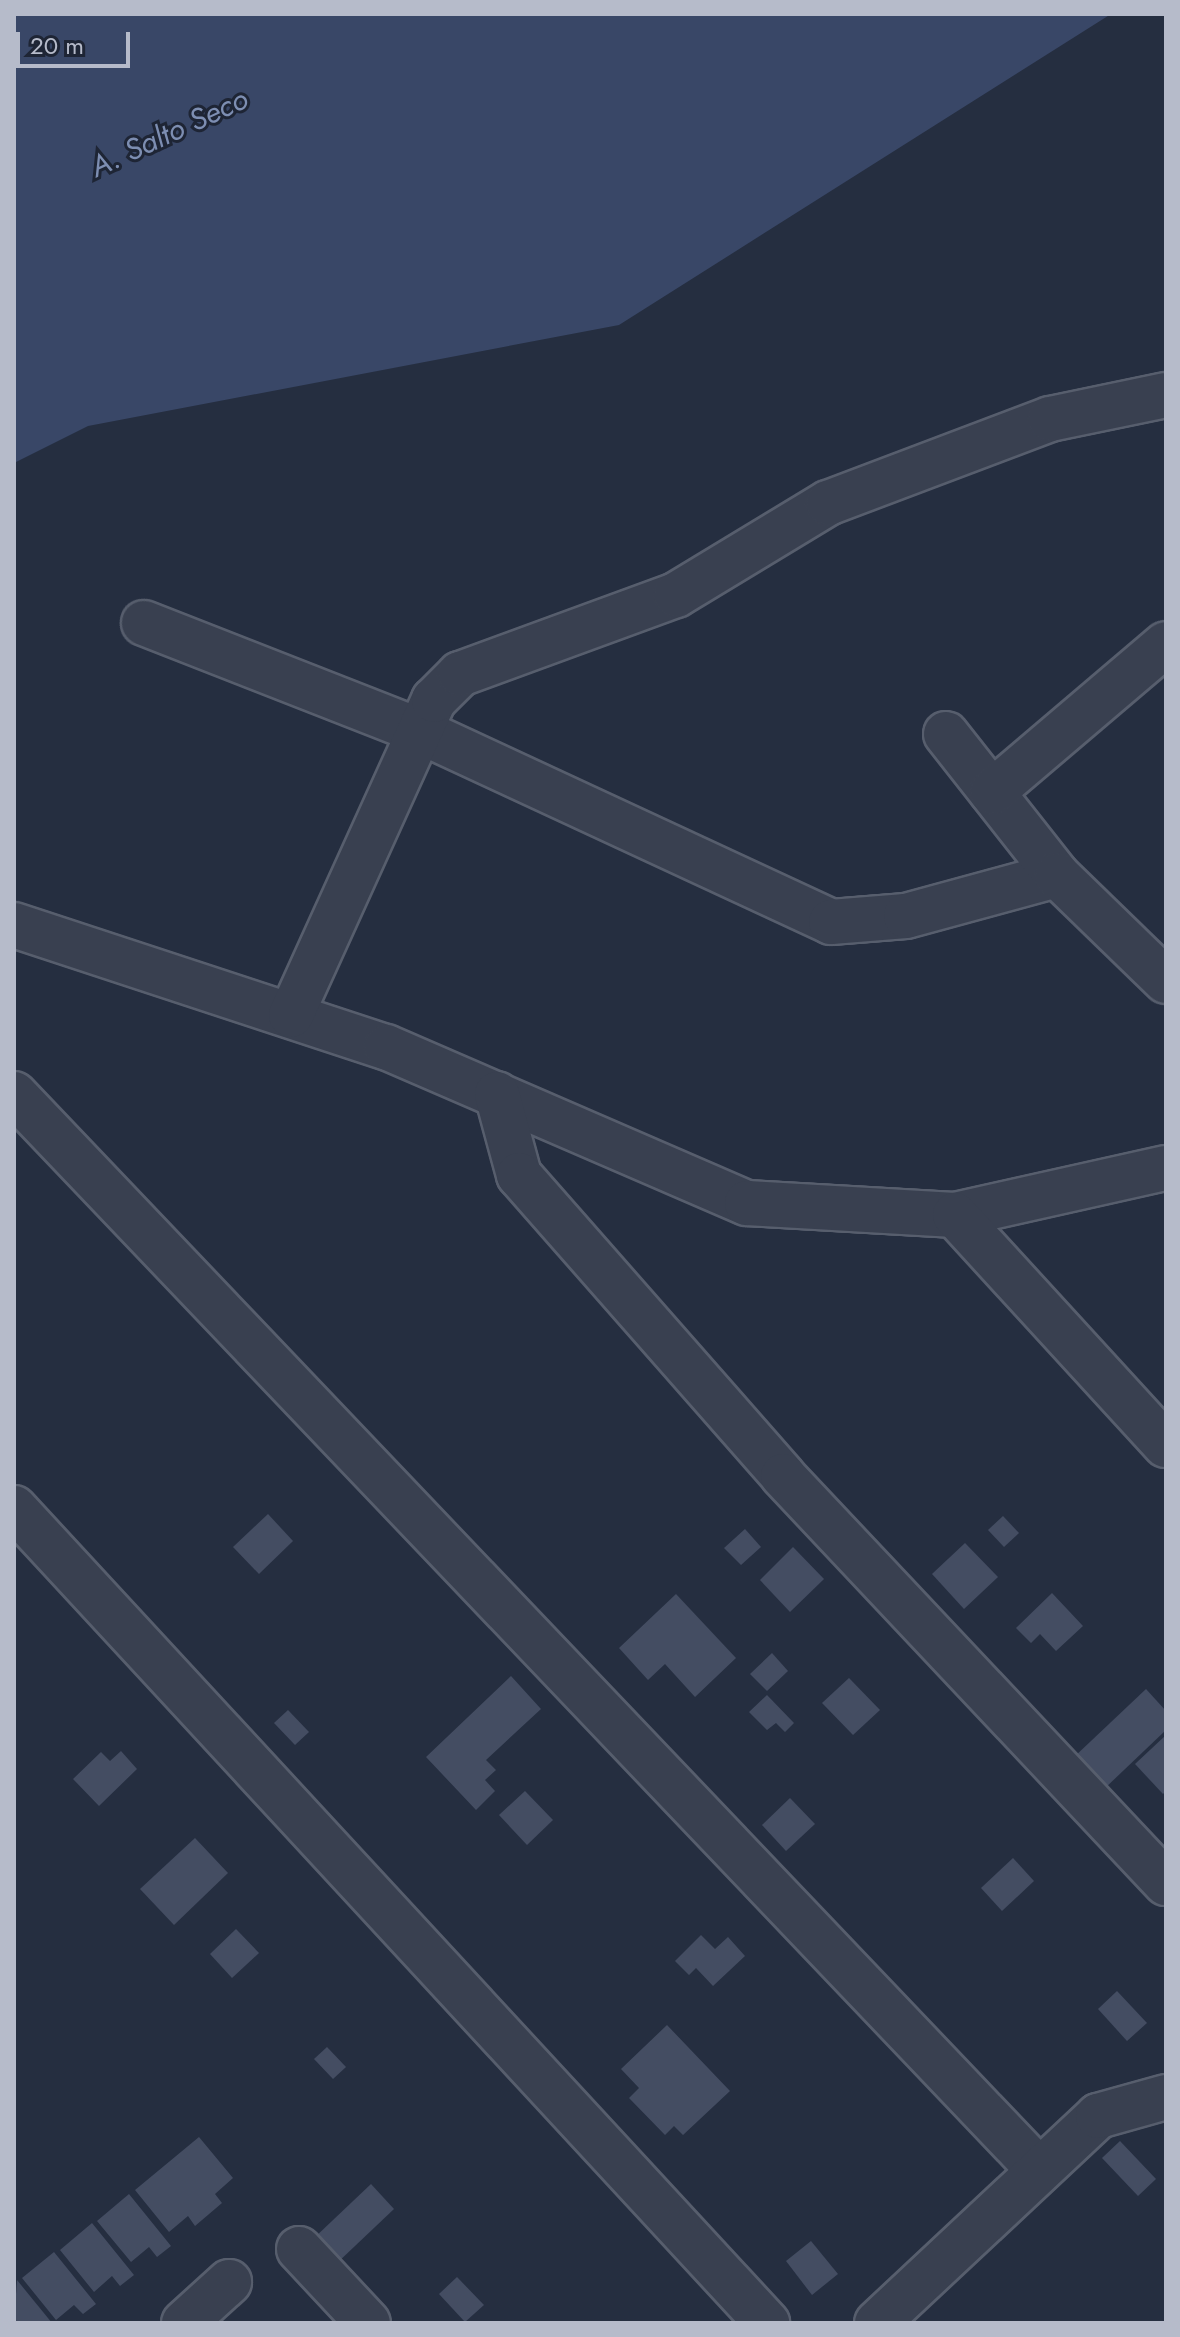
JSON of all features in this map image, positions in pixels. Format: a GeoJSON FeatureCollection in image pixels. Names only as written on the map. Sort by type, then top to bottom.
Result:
{"type":"FeatureCollection","features":[{"type":"Feature","properties":{"kind":"street"},"geometry":{"type":"LineString","coordinates":[[291,1015],[434,700],[460,674],[676,595],[828,503],[1050,419],[1166,395]]}},
{"type":"Feature","properties":{"kind":"street"},"geometry":{"type":"LineString","coordinates":[[144,623],[420,731],[831,922],[906,916],[1057,875]]}},
{"type":"Feature","properties":{"kind":"street"},"geometry":{"type":"LineString","coordinates":[[992,792],[1166,644]]}},
{"type":"Feature","properties":{"kind":"street"},"geometry":{"type":"LineString","coordinates":[[946,734],[1057,875],[1166,981]]}},
{"type":"Feature","properties":{"kind":"street"},"geometry":{"type":"LineString","coordinates":[[14,925],[291,1015],[497,1094],[747,1203],[955,1215],[1166,1168]]}},
{"type":"Feature","properties":{"kind":"street"},"geometry":{"type":"LineString","coordinates":[[14,1094],[1038,2169]]}},
{"type":"Feature","properties":{"kind":"street"},"geometry":{"type":"LineString","coordinates":[[497,1094],[519,1175],[783,1476],[1166,1883]]}},
{"type":"Feature","properties":{"kind":"street"},"geometry":{"type":"LineString","coordinates":[[955,1215],[1166,1445]]}},
{"type":"Feature","properties":{"kind":"street"},"geometry":{"type":"LineString","coordinates":[[14,1508],[767,2323]]}},
{"type":"Feature","properties":{"kind":"street"},"geometry":{"type":"LineString","coordinates":[[877,2323],[1098,2116],[1166,2097]]}},
{"type":"Feature","properties":{"kind":"street"},"geometry":{"type":"LineString","coordinates":[[299,2249],[368,2323]]}},
{"type":"Feature","properties":{"kind":"street"},"geometry":{"type":"LineString","coordinates":[[184,2323],[229,2282]]}},
{"type":"Feature","properties":{"kind":"water","name":"A. Salto Seco"},"geometry":{"type":"Polygon","coordinates":[[[14,14],[1111,14],[619,325],[88,426],[14,463],[14,14]]]}},
{"type":"Feature","properties":{"kind":"building"},"geometry":{"type":"Polygon","coordinates":[[[268,1514],[293,1541],[259,1574],[233,1547],[268,1514]]]}},
{"type":"Feature","properties":{"kind":"building"},"geometry":{"type":"Polygon","coordinates":[[[1003,1516],[1019,1533],[1004,1547],[988,1530],[1003,1516]]]}},
{"type":"Feature","properties":{"kind":"building"},"geometry":{"type":"Polygon","coordinates":[[[745,1529],[761,1547],[741,1565],[724,1548],[745,1529]]]}},
{"type":"Feature","properties":{"kind":"building"},"geometry":{"type":"Polygon","coordinates":[[[965,1543],[998,1577],[964,1609],[932,1574],[965,1543]]]}},
{"type":"Feature","properties":{"kind":"building"},"geometry":{"type":"Polygon","coordinates":[[[793,1547],[824,1579],[790,1612],[760,1580],[793,1547]]]}},
{"type":"Feature","properties":{"kind":"building"},"geometry":{"type":"Polygon","coordinates":[[[1052,1593],[1083,1626],[1056,1651],[1040,1634],[1031,1643],[1016,1628],[1052,1593]]]}},
{"type":"Feature","properties":{"kind":"building"},"geometry":{"type":"Polygon","coordinates":[[[676,1594],[736,1658],[695,1697],[665,1664],[648,1680],[619,1648],[676,1594]]]}},
{"type":"Feature","properties":{"kind":"building"},"geometry":{"type":"Polygon","coordinates":[[[772,1653],[788,1671],[767,1691],[750,1674],[772,1653]]]}},
{"type":"Feature","properties":{"kind":"building"},"geometry":{"type":"Polygon","coordinates":[[[511,1676],[541,1709],[486,1760],[496,1770],[485,1780],[495,1791],[476,1810],[426,1757],[511,1676]]]}},
{"type":"Feature","properties":{"kind":"building"},"geometry":{"type":"Polygon","coordinates":[[[849,1678],[880,1710],[853,1735],[822,1703],[849,1678]]]}},
{"type":"Feature","properties":{"kind":"building"},"geometry":{"type":"Polygon","coordinates":[[[1146,1689],[1166,1711],[1166,1730],[1103,1790],[1073,1758],[1146,1689]]]}},
{"type":"Feature","properties":{"kind":"building"},"geometry":{"type":"Polygon","coordinates":[[[767,1695],[794,1723],[785,1732],[776,1723],[767,1730],[749,1712],[767,1695]]]}},
{"type":"Feature","properties":{"kind":"building"},"geometry":{"type":"Polygon","coordinates":[[[288,1710],[309,1732],[295,1745],[274,1723],[288,1710]]]}},
{"type":"Feature","properties":{"kind":"building"},"geometry":{"type":"Polygon","coordinates":[[[1166,1735],[1166,1791],[1163,1794],[1135,1764],[1166,1735]]]}},
{"type":"Feature","properties":{"kind":"building"},"geometry":{"type":"Polygon","coordinates":[[[121,1751],[137,1769],[99,1806],[73,1779],[101,1752],[110,1761],[121,1751]]]}},
{"type":"Feature","properties":{"kind":"building"},"geometry":{"type":"Polygon","coordinates":[[[525,1791],[553,1820],[527,1845],[499,1815],[525,1791]]]}},
{"type":"Feature","properties":{"kind":"building"},"geometry":{"type":"Polygon","coordinates":[[[790,1798],[815,1824],[786,1851],[762,1825],[790,1798]]]}},
{"type":"Feature","properties":{"kind":"building"},"geometry":{"type":"Polygon","coordinates":[[[195,1838],[228,1873],[174,1925],[140,1889],[195,1838]]]}},
{"type":"Feature","properties":{"kind":"building"},"geometry":{"type":"Polygon","coordinates":[[[1013,1858],[1034,1881],[1002,1911],[981,1888],[1013,1858]]]}},
{"type":"Feature","properties":{"kind":"building"},"geometry":{"type":"Polygon","coordinates":[[[236,1929],[259,1953],[232,1978],[210,1954],[236,1929]]]}},
{"type":"Feature","properties":{"kind":"building"},"geometry":{"type":"Polygon","coordinates":[[[701,1935],[715,1949],[728,1937],[745,1956],[713,1986],[696,1968],[689,1975],[675,1961],[701,1935]]]}},
{"type":"Feature","properties":{"kind":"building"},"geometry":{"type":"Polygon","coordinates":[[[1117,1991],[1147,2023],[1127,2041],[1098,2009],[1117,1991]]]}},
{"type":"Feature","properties":{"kind":"building"},"geometry":{"type":"Polygon","coordinates":[[[667,2025],[730,2091],[683,2135],[674,2126],[665,2135],[629,2098],[639,2088],[621,2069],[667,2025]]]}},
{"type":"Feature","properties":{"kind":"building"},"geometry":{"type":"Polygon","coordinates":[[[327,2047],[346,2067],[333,2079],[314,2059],[327,2047]]]}},
{"type":"Feature","properties":{"kind":"building"},"geometry":{"type":"Polygon","coordinates":[[[199,2137],[233,2178],[215,2194],[222,2203],[195,2226],[188,2216],[169,2232],[135,2190],[199,2137]]]}},
{"type":"Feature","properties":{"kind":"building"},"geometry":{"type":"Polygon","coordinates":[[[1120,2141],[1156,2179],[1138,2196],[1102,2158],[1120,2141]]]}},
{"type":"Feature","properties":{"kind":"building"},"geometry":{"type":"Polygon","coordinates":[[[371,2184],[394,2209],[336,2264],[313,2239],[371,2184]]]}},
{"type":"Feature","properties":{"kind":"building"},"geometry":{"type":"Polygon","coordinates":[[[129,2194],[171,2246],[157,2257],[149,2247],[131,2262],[97,2221],[129,2194]]]}},
{"type":"Feature","properties":{"kind":"building"},"geometry":{"type":"Polygon","coordinates":[[[92,2223],[134,2275],[120,2286],[112,2276],[94,2292],[60,2250],[92,2223]]]}},
{"type":"Feature","properties":{"kind":"building"},"geometry":{"type":"Polygon","coordinates":[[[811,2241],[838,2274],[812,2295],[786,2261],[811,2241]]]}},
{"type":"Feature","properties":{"kind":"building"},"geometry":{"type":"Polygon","coordinates":[[[54,2252],[96,2304],[83,2314],[74,2305],[56,2320],[22,2278],[54,2252]]]}},
{"type":"Feature","properties":{"kind":"building"},"geometry":{"type":"Polygon","coordinates":[[[457,2277],[484,2305],[465,2322],[439,2294],[457,2277]]]}},
{"type":"Feature","properties":{"kind":"building"},"geometry":{"type":"Polygon","coordinates":[[[17,2280],[52,2323],[14,2323],[17,2280]]]}}]}
